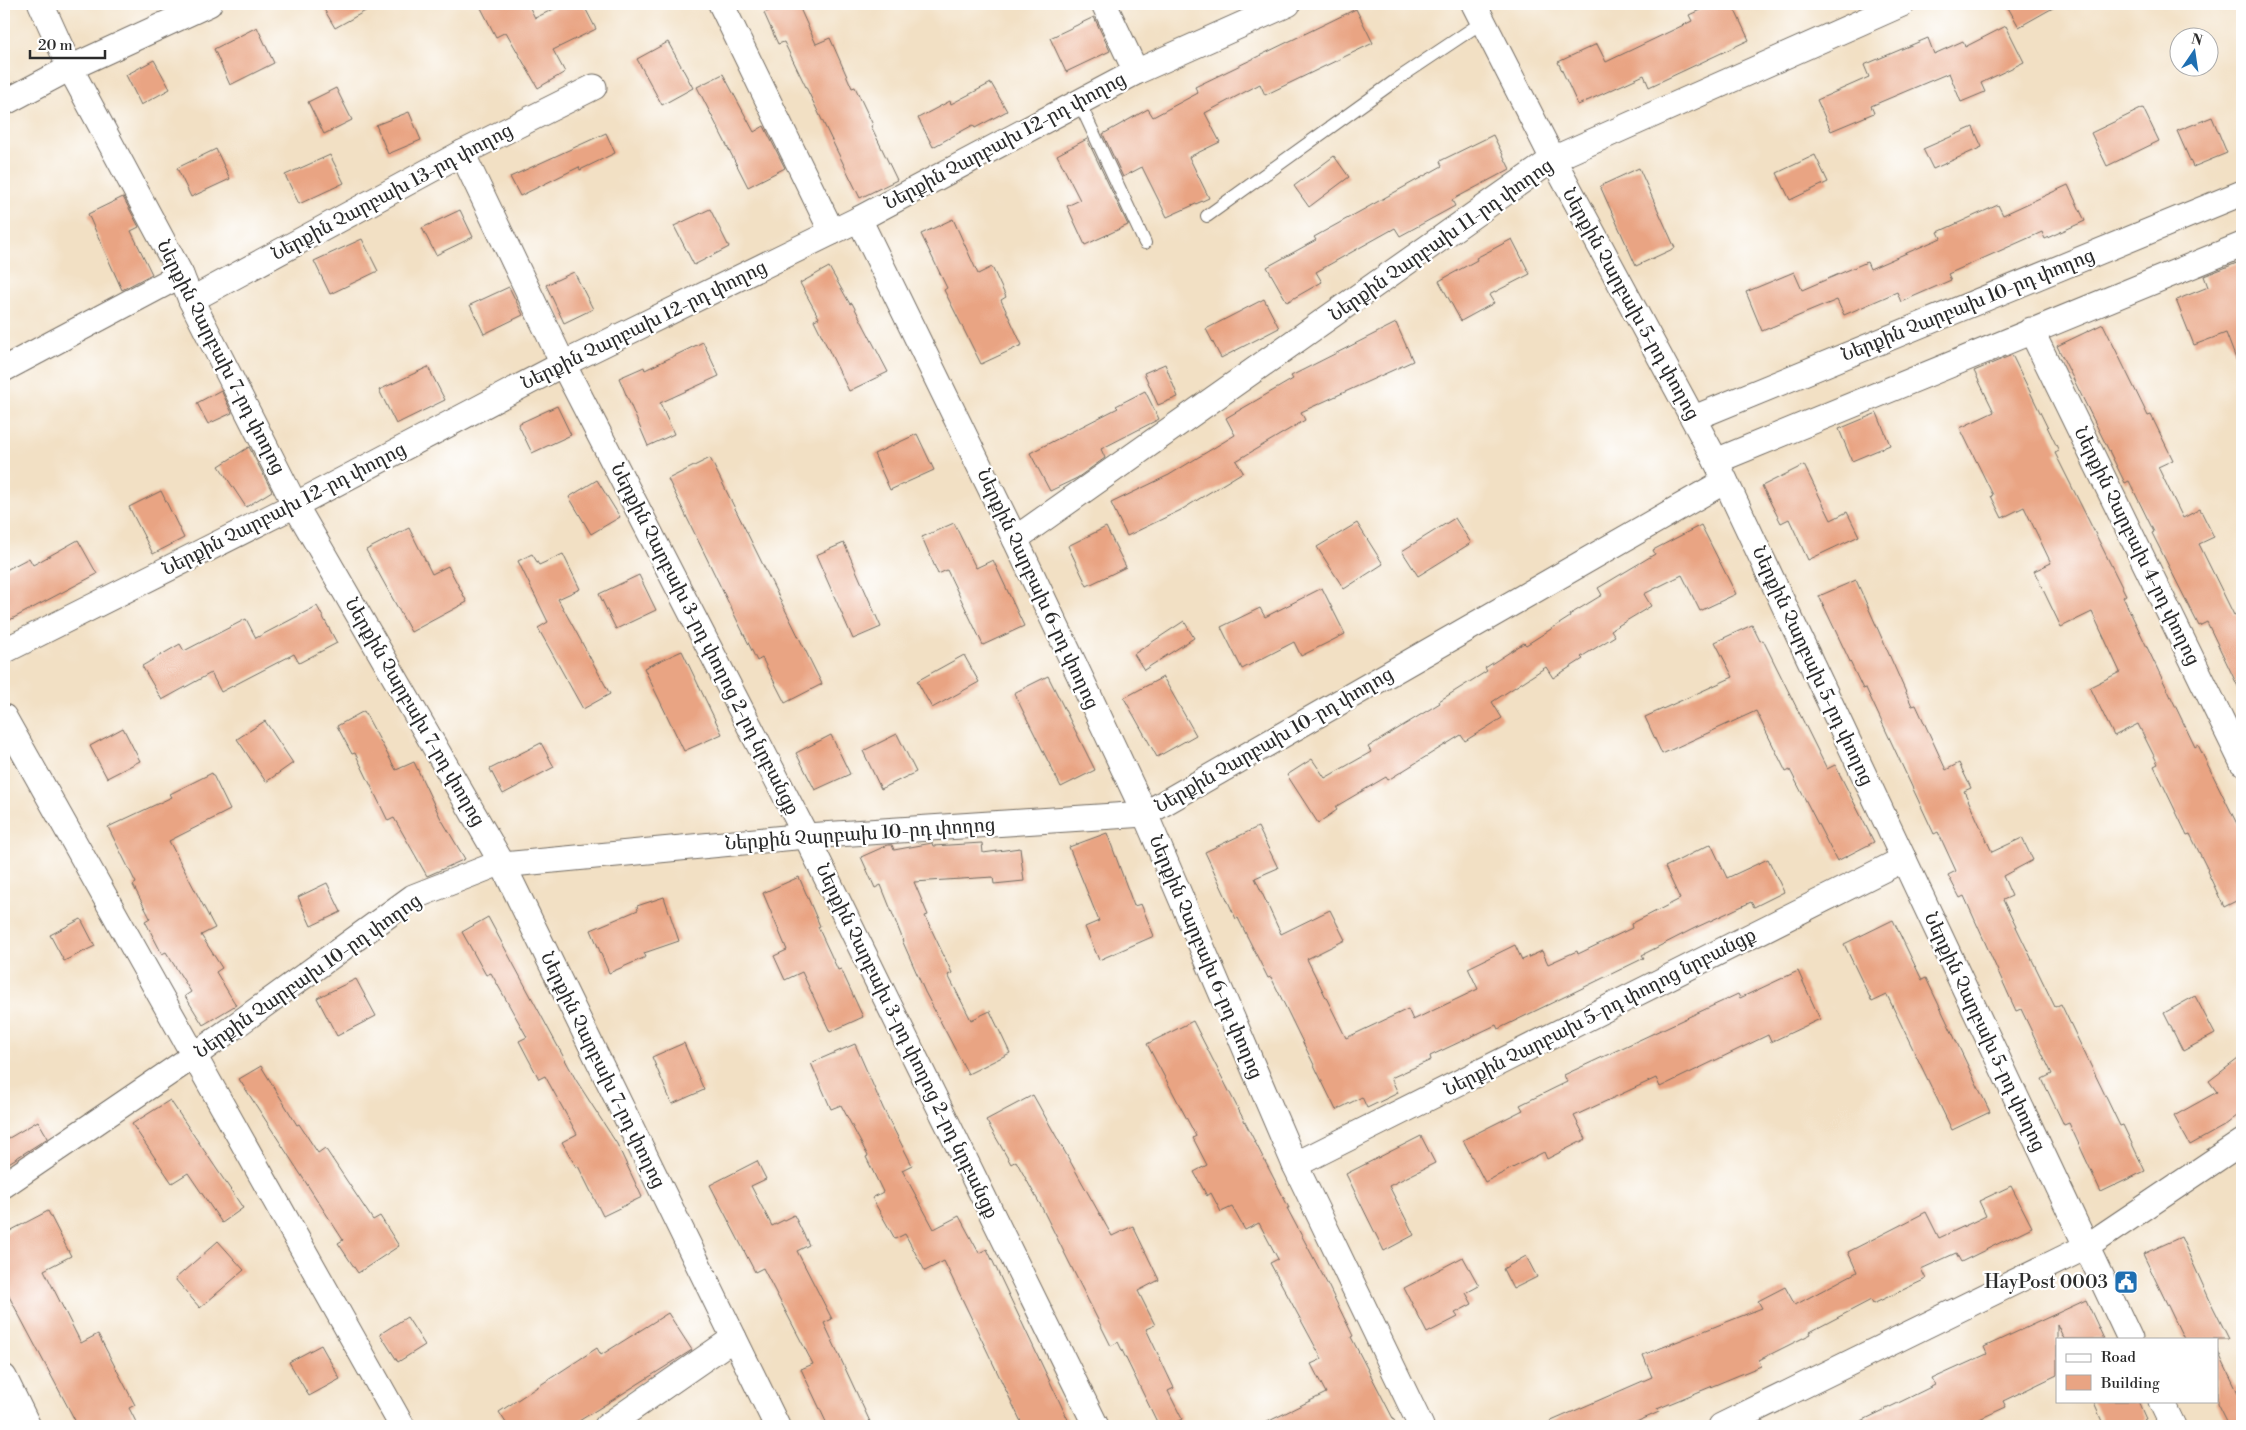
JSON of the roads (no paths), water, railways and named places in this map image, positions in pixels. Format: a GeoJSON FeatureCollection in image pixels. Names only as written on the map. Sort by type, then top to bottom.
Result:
{"type":"FeatureCollection","features":[{"type":"Feature","properties":{"kind":"street","name":"Ներքին Չարբախ 7-րդ փողոց"},"geometry":{"type":"LineString","coordinates":[[41,4],[70,68],[181,275],[191,300],[295,505],[503,865],[777,1426]]}},
{"type":"Feature","properties":{"kind":"street"},"geometry":{"type":"LineString","coordinates":[[4,103],[70,68],[209,4]]}},
{"type":"Feature","properties":{"kind":"street"},"geometry":{"type":"LineString","coordinates":[[721,4],[832,232]]}},
{"type":"Feature","properties":{"kind":"street"},"geometry":{"type":"LineString","coordinates":[[1104,4],[1136,72]]}},
{"type":"Feature","properties":{"kind":"street","name":"Ներքին Չարբախ 12-րդ փողոց"},"geometry":{"type":"LineString","coordinates":[[4,651],[295,505],[563,364],[859,219],[1136,72],[1288,4]]}},
{"type":"Feature","properties":{"kind":"street","name":"Ներքին Չարբախ 11-րդ փողոց"},"geometry":{"type":"LineString","coordinates":[[1015,539],[1553,160],[1902,4]]}},
{"type":"Feature","properties":{"kind":"street","name":"Ներքին Չարբախ 5-րդ փողոց"},"geometry":{"type":"LineString","coordinates":[[1479,12],[1553,160],[1694,418],[2130,1338]]}},
{"type":"Feature","properties":{"kind":"street","name":"Ներքին Չարբախ 13-րդ փողոց"},"geometry":{"type":"LineString","coordinates":[[191,300],[462,153],[594,87]]}},
{"type":"Feature","properties":{"kind":"street","name":"Ներքին Չարբախ 3-րդ փողոց 2-րդ նրբանցք"},"geometry":{"type":"LineString","coordinates":[[462,153],[563,364],[806,836],[1096,1426]]}},
{"type":"Feature","properties":{"kind":"street","name":"Ներքին Չարբախ 10-րդ փողոց"},"geometry":{"type":"LineString","coordinates":[[1694,418],[2242,193]]}},
{"type":"Feature","properties":{"kind":"street","name":"Ներքին Չարբախ 6-րդ փողոց"},"geometry":{"type":"LineString","coordinates":[[859,219],[1015,539],[1145,814],[1295,1165],[1421,1426]]}},
{"type":"Feature","properties":{"kind":"street","name":"Ներքին Չարբախ 10-րդ փողոց"},"geometry":{"type":"LineString","coordinates":[[4,1185],[195,1056],[413,897],[492,866],[806,836],[1145,814],[1720,471],[2031,330],[2242,245]]}},
{"type":"Feature","properties":{"kind":"street"},"geometry":{"type":"LineString","coordinates":[[4,369],[181,275]]}},
{"type":"Feature","properties":{"kind":"street","name":"Ներքին Չարբախ 4-րդ փողոց"},"geometry":{"type":"LineString","coordinates":[[2031,330],[2242,762]]}},
{"type":"Feature","properties":{"kind":"street"},"geometry":{"type":"LineString","coordinates":[[4,718],[402,1426]]}},
{"type":"Feature","properties":{"kind":"street","name":"Ներքին Չարբախ 5-րդ փողոց նրբանցք"},"geometry":{"type":"LineString","coordinates":[[1295,1165],[1904,859]]}},
{"type":"Feature","properties":{"kind":"street"},"geometry":{"type":"LineString","coordinates":[[1721,1426],[2086,1248],[2242,1142]]}},
{"type":"Feature","properties":{"kind":"street"},"geometry":{"type":"LineString","coordinates":[[607,1426],[734,1338]]}},
{"type":"Feature","properties":{"kind":"street"},"geometry":{"type":"LineString","coordinates":[[4,1377],[28,1426]]}},
{"type":"Feature","properties":{"kind":"street"},"geometry":{"type":"LineString","coordinates":[[2161,1402],[2173,1426]]}},
{"type":"Feature","properties":{"kind":"lane"},"geometry":{"type":"LineString","coordinates":[[1207,216],[1399,78],[1479,12]]}},
{"type":"Feature","properties":{"kind":"lane"},"geometry":{"type":"LineString","coordinates":[[1079,102],[1145,243]]}},
{"type":"Feature","properties":{"kind":"place","name":"HayPost 0003"},"geometry":{"type":"Point","coordinates":[2126,1282]}}]}
